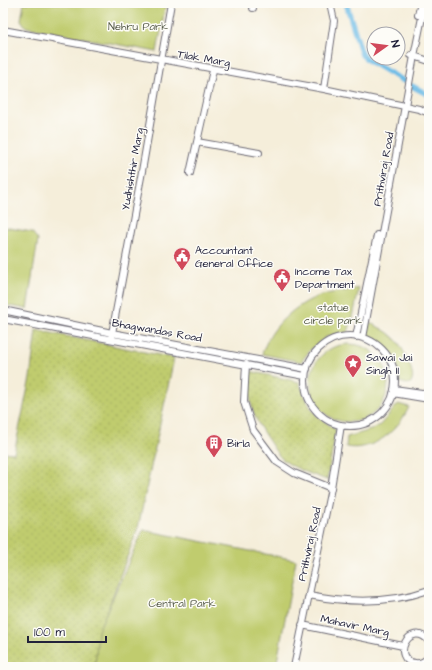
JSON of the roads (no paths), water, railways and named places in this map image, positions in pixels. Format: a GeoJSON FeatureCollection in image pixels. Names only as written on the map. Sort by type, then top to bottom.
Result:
{"type":"FeatureCollection","features":[{"type":"Feature","properties":{"kind":"street","name":"Yudhishthir Marg"},"geometry":{"type":"LineString","coordinates":[[111,336],[171,3]]}},
{"type":"Feature","properties":{"kind":"street"},"geometry":{"type":"LineString","coordinates":[[324,89],[334,20],[330,3]]}},
{"type":"Feature","properties":{"kind":"street","name":"Prithviraj Road"},"geometry":{"type":"LineString","coordinates":[[360,338],[421,3]]}},
{"type":"Feature","properties":{"kind":"street","name":"Prithviraj Road"},"geometry":{"type":"LineString","coordinates":[[412,55],[425,3]]}},
{"type":"Feature","properties":{"kind":"street","name":"Tilak Marg"},"geometry":{"type":"LineString","coordinates":[[3,30],[213,70],[324,89],[429,113]]}},
{"type":"Feature","properties":{"kind":"street"},"geometry":{"type":"LineString","coordinates":[[412,55],[429,61]]}},
{"type":"Feature","properties":{"kind":"street"},"geometry":{"type":"LineString","coordinates":[[190,173],[213,70]]}},
{"type":"Feature","properties":{"kind":"street"},"geometry":{"type":"LineString","coordinates":[[197,142],[259,153]]}},
{"type":"Feature","properties":{"kind":"street","name":"Bhagwandas Road"},"geometry":{"type":"LineString","coordinates":[[3,310],[111,336],[305,376]]}},
{"type":"Feature","properties":{"kind":"street","name":"Bhagwandas Road"},"geometry":{"type":"LineString","coordinates":[[3,319],[307,369]]}},
{"type":"Feature","properties":{"kind":"street"},"geometry":{"type":"LineString","coordinates":[[343,337],[360,338],[379,347],[390,362],[393,370],[394,391],[390,402],[377,417],[360,425],[341,425],[327,420],[316,410],[308,398],[305,376],[307,369],[315,353],[330,341],[343,337]]}},
{"type":"Feature","properties":{"kind":"street"},"geometry":{"type":"LineString","coordinates":[[246,364],[244,402],[253,430],[277,462],[294,473],[331,488]]}},
{"type":"Feature","properties":{"kind":"street"},"geometry":{"type":"LineString","coordinates":[[394,391],[429,394]]}},
{"type":"Feature","properties":{"kind":"street"},"geometry":{"type":"LineString","coordinates":[[394,391],[429,400]]}},
{"type":"Feature","properties":{"kind":"street","name":"Prithviraj Road"},"geometry":{"type":"LineString","coordinates":[[294,667],[331,488],[341,425]]}},
{"type":"Feature","properties":{"kind":"street"},"geometry":{"type":"LineString","coordinates":[[309,595],[334,600],[363,602],[392,600],[429,590]]}},
{"type":"Feature","properties":{"kind":"street","name":"Mahavir Marg"},"geometry":{"type":"LineString","coordinates":[[302,624],[403,646]]}},
{"type":"Feature","properties":{"kind":"street"},"geometry":{"type":"LineString","coordinates":[[414,667],[404,654],[403,646],[408,638],[412,636],[421,635],[429,641]]}},
{"type":"Feature","properties":{"kind":"street"},"geometry":{"type":"LineString","coordinates":[[408,660],[421,665],[429,657]]}},
{"type":"Feature","properties":{"kind":"waterway"},"geometry":{"type":"LineString","coordinates":[[346,3],[362,55],[369,61],[404,81]]}},
{"type":"Feature","properties":{"kind":"waterway"},"geometry":{"type":"LineString","coordinates":[[412,86],[429,95]]}},
{"type":"Feature","properties":{"kind":"place","name":"Accountant General Office"},"geometry":{"type":"Point","coordinates":[182,271]}},
{"type":"Feature","properties":{"kind":"place","name":"Income Tax Department"},"geometry":{"type":"Point","coordinates":[282,292]}},
{"type":"Feature","properties":{"kind":"place","name":"Sawai Jai Singh II"},"geometry":{"type":"Point","coordinates":[353,378]}},
{"type":"Feature","properties":{"kind":"place","name":"Birla"},"geometry":{"type":"Point","coordinates":[214,458]}},
{"type":"Feature","properties":{"kind":"park label","name":"Nehru Park"},"geometry":{"type":"Point","coordinates":[138,26]}},
{"type":"Feature","properties":{"kind":"park label","name":"statue circle park"},"geometry":{"type":"Point","coordinates":[333,313]}},
{"type":"Feature","properties":{"kind":"park label","name":"Central Park"},"geometry":{"type":"Point","coordinates":[182,603]}}]}
